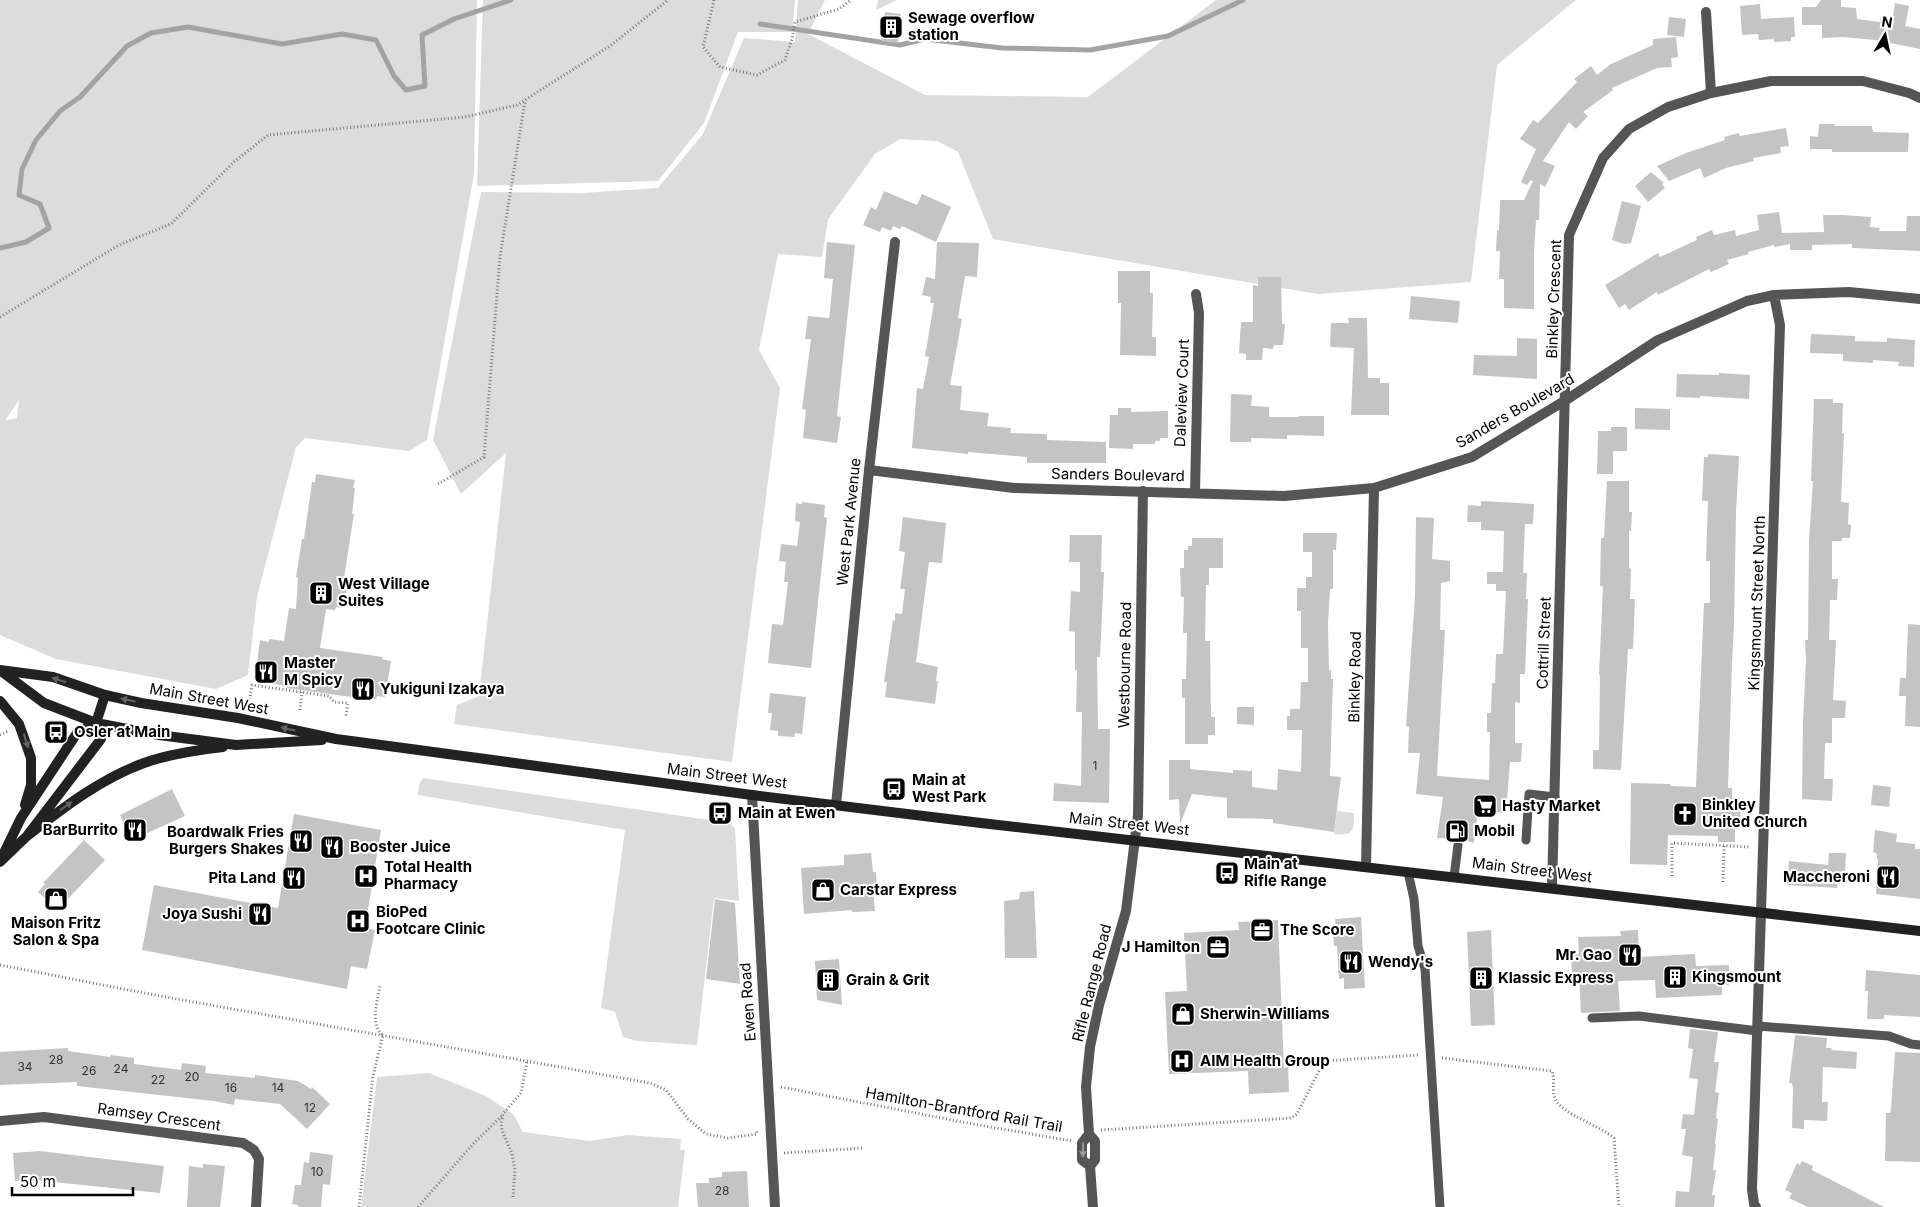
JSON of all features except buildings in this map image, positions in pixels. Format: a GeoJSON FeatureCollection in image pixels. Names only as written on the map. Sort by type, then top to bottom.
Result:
{"type":"FeatureCollection","features":[{"type":"Feature","properties":{"kind":"main road","name":"Main Street West"},"geometry":{"type":"LineString","coordinates":[[0,670],[53,678],[105,695],[141,703],[238,718],[336,739],[752,795],[1920,931]]}},
{"type":"Feature","properties":{"kind":"main road","name":"Main Street West"},"geometry":{"type":"LineString","coordinates":[[0,670],[44,703],[96,723],[159,735],[236,745],[336,739]]}},
{"type":"Feature","properties":{"kind":"main road"},"geometry":{"type":"LineString","coordinates":[[27,836],[101,740],[96,723],[105,695]]}},
{"type":"Feature","properties":{"kind":"main road"},"geometry":{"type":"LineString","coordinates":[[0,701],[19,724],[31,758],[31,785],[22,818]]}},
{"type":"Feature","properties":{"kind":"main road"},"geometry":{"type":"LineString","coordinates":[[0,861],[22,818],[77,733],[96,723]]}},
{"type":"Feature","properties":{"kind":"main road"},"geometry":{"type":"LineString","coordinates":[[0,861],[27,836],[76,799],[104,782],[141,764],[190,751],[236,745]]}},
{"type":"Feature","properties":{"kind":"street"},"geometry":{"type":"LineString","coordinates":[[1706,12],[1711,94]]}},
{"type":"Feature","properties":{"kind":"street","name":"Binkley Crescent"},"geometry":{"type":"LineString","coordinates":[[1566,400],[1569,235],[1603,158],[1629,128],[1668,107],[1711,94],[1771,81],[1863,81],[1909,93],[1920,98]]}},
{"type":"Feature","properties":{"kind":"street","name":"West Park Avenue"},"geometry":{"type":"LineString","coordinates":[[836,805],[869,470],[895,242]]}},
{"type":"Feature","properties":{"kind":"street","name":"Sanders Boulevard"},"geometry":{"type":"LineString","coordinates":[[869,470],[1014,488],[1284,496],[1374,488],[1472,457],[1566,400],[1658,340],[1747,301],[1774,295],[1849,292],[1920,299]]}},
{"type":"Feature","properties":{"kind":"street","name":"Daleview Court"},"geometry":{"type":"LineString","coordinates":[[1195,492],[1199,313],[1196,294]]}},
{"type":"Feature","properties":{"kind":"street","name":"Kingsmount Street North"},"geometry":{"type":"LineString","coordinates":[[1756,1207],[1752,1189],[1780,325],[1774,295]]}},
{"type":"Feature","properties":{"kind":"street","name":"Cottrill Street"},"geometry":{"type":"LineString","coordinates":[[1552,888],[1566,400]]}},
{"type":"Feature","properties":{"kind":"street","name":"Binkley Road"},"geometry":{"type":"LineString","coordinates":[[1366,867],[1374,488]]}},
{"type":"Feature","properties":{"kind":"street","name":"Westbourne Road"},"geometry":{"type":"LineString","coordinates":[[1135,840],[1138,815],[1143,491]]}},
{"type":"Feature","properties":{"kind":"street","name":"Ewen Road"},"geometry":{"type":"LineString","coordinates":[[752,795],[775,1207]]}},
{"type":"Feature","properties":{"kind":"street","name":"Rifle Range Road"},"geometry":{"type":"LineString","coordinates":[[1093,1207],[1090,1166],[1095,1160],[1095,1141],[1089,1134],[1086,1086],[1090,1047],[1099,1005],[1126,911],[1135,840]]}},
{"type":"Feature","properties":{"kind":"street","name":"Ramsey Crescent"},"geometry":{"type":"LineString","coordinates":[[0,1121],[44,1117],[243,1143],[254,1150],[259,1158],[256,1207]]}},
{"type":"Feature","properties":{"kind":"lane"},"geometry":{"type":"LineString","coordinates":[[1526,840],[1529,794],[1555,797]]}},
{"type":"Feature","properties":{"kind":"lane"},"geometry":{"type":"LineString","coordinates":[[1454,876],[1458,845]]}},
{"type":"Feature","properties":{"kind":"lane"},"geometry":{"type":"LineString","coordinates":[[1408,872],[1414,900],[1418,946],[1426,969],[1440,1207]]}},
{"type":"Feature","properties":{"kind":"lane"},"geometry":{"type":"LineString","coordinates":[[1592,1018],[1639,1016],[1758,1028],[1890,1036],[1910,1044],[1920,1045]]}},
{"type":"Feature","properties":{"kind":"path"},"geometry":{"type":"LineString","coordinates":[[0,317],[118,245],[171,224],[234,162],[268,135],[465,117],[517,105],[610,46],[668,0]]}},
{"type":"Feature","properties":{"kind":"path"},"geometry":{"type":"LineString","coordinates":[[714,0],[703,47],[720,67],[757,75],[785,60],[792,40],[795,22],[839,9],[850,0]]}},
{"type":"Feature","properties":{"kind":"path"},"geometry":{"type":"LineString","coordinates":[[438,484],[484,457],[500,256],[525,100]]}},
{"type":"Feature","properties":{"kind":"path"},"geometry":{"type":"LineString","coordinates":[[249,703],[252,685],[329,696],[334,702],[348,703],[346,716]]}},
{"type":"Feature","properties":{"kind":"path"},"geometry":{"type":"LineString","coordinates":[[300,710],[302,692]]}},
{"type":"Feature","properties":{"kind":"path"},"geometry":{"type":"LineString","coordinates":[[0,735],[11,728]]}},
{"type":"Feature","properties":{"kind":"path"},"geometry":{"type":"LineString","coordinates":[[1672,876],[1672,843],[1753,848]]}},
{"type":"Feature","properties":{"kind":"path"},"geometry":{"type":"LineString","coordinates":[[1723,882],[1724,846]]}},
{"type":"Feature","properties":{"kind":"path"},"geometry":{"type":"LineString","coordinates":[[0,965],[160,996],[650,1083],[666,1090],[688,1119],[706,1134],[728,1138],[757,1134],[756,1125]]}},
{"type":"Feature","properties":{"kind":"path"},"geometry":{"type":"LineString","coordinates":[[380,985],[375,1024],[378,1032],[382,1035]]}},
{"type":"Feature","properties":{"kind":"path"},"geometry":{"type":"LineString","coordinates":[[359,1207],[373,1076],[382,1035]]}},
{"type":"Feature","properties":{"kind":"path","name":"Hamilton-Brantford Rail Trail"},"geometry":{"type":"LineString","coordinates":[[769,1086],[784,1087],[973,1124],[1072,1141],[1103,1130],[1291,1118],[1297,1114],[1324,1062],[1421,1055]]}},
{"type":"Feature","properties":{"kind":"path"},"geometry":{"type":"LineString","coordinates":[[1441,1058],[1552,1071],[1554,1078],[1552,1091],[1557,1102],[1564,1109],[1607,1132],[1614,1138],[1619,1207]]}},
{"type":"Feature","properties":{"kind":"path"},"geometry":{"type":"LineString","coordinates":[[418,1207],[521,1093],[527,1061]]}},
{"type":"Feature","properties":{"kind":"path"},"geometry":{"type":"LineString","coordinates":[[503,1114],[502,1130],[510,1146],[515,1170],[513,1197]]}},
{"type":"Feature","properties":{"kind":"path"},"geometry":{"type":"LineString","coordinates":[[784,1153],[863,1148]]}},
{"type":"Feature","properties":{"kind":"shaded area"},"geometry":{"type":"Polygon","coordinates":[[[0,0],[477,0],[474,174],[427,440],[409,451],[305,438],[296,447],[257,597],[248,675],[216,689],[56,659],[0,635],[0,0]],[[19,400],[6,419],[17,418],[19,400]]]}},
{"type":"Feature","properties":{"kind":"shaded area"},"geometry":{"type":"Polygon","coordinates":[[[483,0],[795,0],[792,32],[738,32],[704,123],[658,181],[477,186],[483,0]]]}},
{"type":"Feature","properties":{"kind":"shaded area"},"geometry":{"type":"Polygon","coordinates":[[[798,0],[825,0],[808,34],[925,95],[1088,97],[1216,0],[1576,0],[1497,65],[1471,282],[1318,294],[993,239],[958,152],[937,141],[900,139],[875,154],[828,219],[822,257],[778,254],[759,350],[780,388],[732,762],[454,724],[457,705],[479,696],[506,453],[461,494],[433,440],[481,192],[583,193],[658,188],[703,134],[744,38],[795,42],[798,0]]]}},
{"type":"Feature","properties":{"kind":"shaded area"},"geometry":{"type":"Polygon","coordinates":[[[878,0],[897,0],[876,10],[878,0]]]}},
{"type":"Feature","properties":{"kind":"shaded area"},"geometry":{"type":"Polygon","coordinates":[[[423,778],[730,823],[735,829],[739,901],[714,898],[697,1045],[637,1041],[623,1037],[615,1012],[601,1008],[625,830],[418,795],[419,784],[423,778]]]}},
{"type":"Feature","properties":{"kind":"shaded area"},"geometry":{"type":"Polygon","coordinates":[[[1337,811],[1354,813],[1353,828],[1349,833],[1334,834],[1337,811]]]}},
{"type":"Feature","properties":{"kind":"shaded area"},"geometry":{"type":"Polygon","coordinates":[[[429,1073],[486,1096],[514,1115],[523,1132],[590,1141],[627,1135],[681,1139],[680,1150],[685,1150],[678,1207],[361,1207],[377,1077],[429,1073]]]}},
{"type":"Feature","properties":{"kind":"waterway"},"geometry":{"type":"LineString","coordinates":[[0,248],[26,242],[49,228],[40,204],[19,195],[22,169],[36,140],[60,111],[80,97],[127,46],[151,33],[188,27],[282,44],[342,34],[376,40],[394,76],[406,90],[425,86],[422,35],[454,19],[511,0]]}},
{"type":"Feature","properties":{"kind":"waterway"},"geometry":{"type":"LineString","coordinates":[[760,24],[900,45],[925,39],[1002,48],[1090,50],[1168,36],[1243,0]]}},
{"type":"Feature","properties":{"kind":"place","name":"Sewage overflow station"},"geometry":{"type":"Point","coordinates":[891,27]}},
{"type":"Feature","properties":{"kind":"place","name":"West Village Suites"},"geometry":{"type":"Point","coordinates":[321,593]}},
{"type":"Feature","properties":{"kind":"place","name":"Master M Spicy"},"geometry":{"type":"Point","coordinates":[266,672]}},
{"type":"Feature","properties":{"kind":"place","name":"Yukiguni Izakaya"},"geometry":{"type":"Point","coordinates":[363,689]}},
{"type":"Feature","properties":{"kind":"place","name":"Osler at Main"},"geometry":{"type":"Point","coordinates":[56,732]}},
{"type":"Feature","properties":{"kind":"place","name":"Main at West Park"},"geometry":{"type":"Point","coordinates":[894,789]}},
{"type":"Feature","properties":{"kind":"place","name":"Hasty Market"},"geometry":{"type":"Point","coordinates":[1485,806]}},
{"type":"Feature","properties":{"kind":"place","name":"Main at Ewen"},"geometry":{"type":"Point","coordinates":[720,813]}},
{"type":"Feature","properties":{"kind":"place","name":"Binkley United Church"},"geometry":{"type":"Point","coordinates":[1685,814]}},
{"type":"Feature","properties":{"kind":"place","name":"BarBurrito"},"geometry":{"type":"Point","coordinates":[135,830]}},
{"type":"Feature","properties":{"kind":"place","name":"Mobil"},"geometry":{"type":"Point","coordinates":[1457,831]}},
{"type":"Feature","properties":{"kind":"place","name":"Boardwalk Fries Burgers Shakes"},"geometry":{"type":"Point","coordinates":[301,841]}},
{"type":"Feature","properties":{"kind":"place","name":"Booster Juice"},"geometry":{"type":"Point","coordinates":[332,847]}},
{"type":"Feature","properties":{"kind":"place","name":"Main at Rifle Range"},"geometry":{"type":"Point","coordinates":[1227,873]}},
{"type":"Feature","properties":{"kind":"place","name":"Total Health Pharmacy"},"geometry":{"type":"Point","coordinates":[366,876]}},
{"type":"Feature","properties":{"kind":"place","name":"Maccheroni"},"geometry":{"type":"Point","coordinates":[1888,877]}},
{"type":"Feature","properties":{"kind":"place","name":"Pita Land"},"geometry":{"type":"Point","coordinates":[294,878]}},
{"type":"Feature","properties":{"kind":"place","name":"Carstar Express"},"geometry":{"type":"Point","coordinates":[823,890]}},
{"type":"Feature","properties":{"kind":"place","name":"Maison Fritz Salon & Spa"},"geometry":{"type":"Point","coordinates":[56,899]}},
{"type":"Feature","properties":{"kind":"place","name":"Joya Sushi"},"geometry":{"type":"Point","coordinates":[260,914]}},
{"type":"Feature","properties":{"kind":"place","name":"BioPed Footcare Clinic"},"geometry":{"type":"Point","coordinates":[358,921]}},
{"type":"Feature","properties":{"kind":"place","name":"The Score"},"geometry":{"type":"Point","coordinates":[1262,930]}},
{"type":"Feature","properties":{"kind":"place","name":"J Hamilton"},"geometry":{"type":"Point","coordinates":[1218,947]}},
{"type":"Feature","properties":{"kind":"place","name":"Mr. Gao"},"geometry":{"type":"Point","coordinates":[1630,955]}},
{"type":"Feature","properties":{"kind":"place","name":"Wendy's"},"geometry":{"type":"Point","coordinates":[1351,962]}},
{"type":"Feature","properties":{"kind":"place","name":"Kingsmount"},"geometry":{"type":"Point","coordinates":[1675,977]}},
{"type":"Feature","properties":{"kind":"place","name":"Klassic Express"},"geometry":{"type":"Point","coordinates":[1481,978]}},
{"type":"Feature","properties":{"kind":"place","name":"Grain & Grit"},"geometry":{"type":"Point","coordinates":[828,980]}},
{"type":"Feature","properties":{"kind":"place","name":"Sherwin-Williams"},"geometry":{"type":"Point","coordinates":[1183,1014]}},
{"type":"Feature","properties":{"kind":"place","name":"AIM Health Group"},"geometry":{"type":"Point","coordinates":[1182,1061]}}]}
